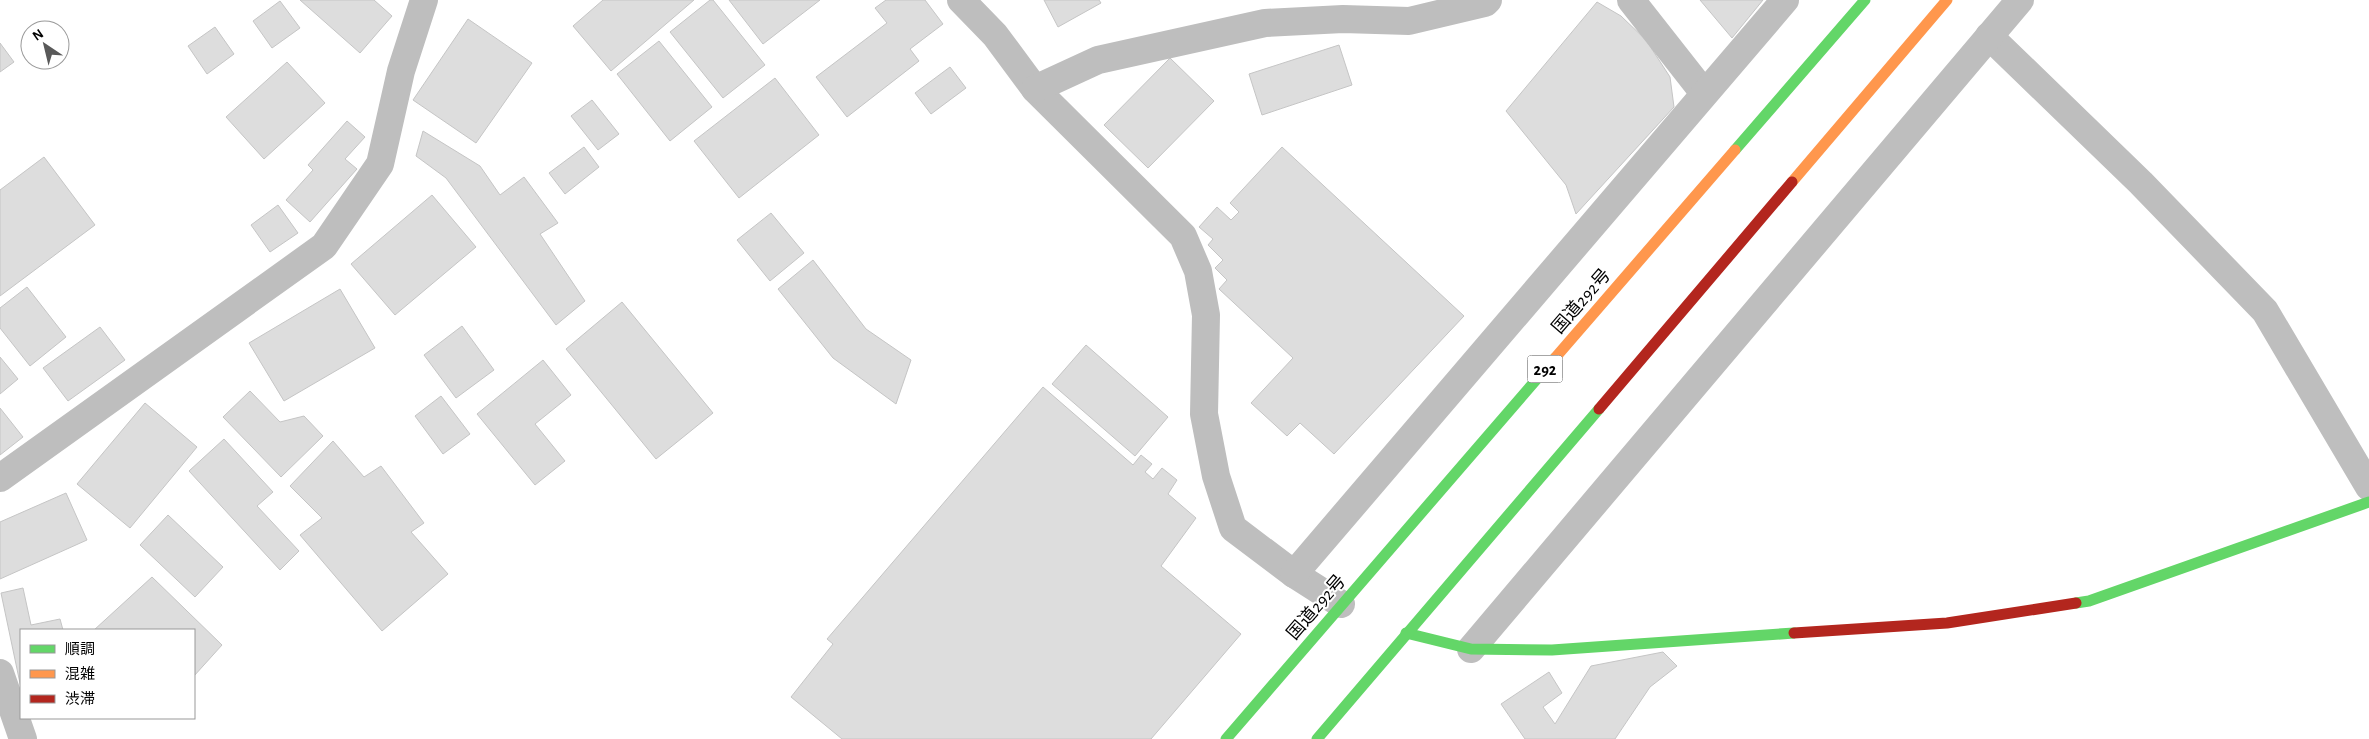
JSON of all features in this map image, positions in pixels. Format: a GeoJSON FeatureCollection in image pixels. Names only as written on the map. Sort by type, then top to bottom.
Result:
{"type":"FeatureCollection","features":[{"type":"Feature","properties":{"kind":"main road","name":"国道292号"},"geometry":{"type":"LineString","coordinates":[[1226,739],[1865,0]]}},
{"type":"Feature","properties":{"kind":"main road"},"geometry":{"type":"LineString","coordinates":[[1316,739],[1948,0]]}},
{"type":"Feature","properties":{"kind":"main road"},"geometry":{"type":"LineString","coordinates":[[1406,633],[1471,649],[1552,650],[1947,623],[2090,602],[2369,502]]}},
{"type":"Feature","properties":{"kind":"street"},"geometry":{"type":"LineString","coordinates":[[0,478],[324,246],[380,164],[401,71],[424,0]]}},
{"type":"Feature","properties":{"kind":"street"},"geometry":{"type":"LineString","coordinates":[[961,0],[996,35],[1036,89],[1183,236],[1198,271],[1206,314],[1204,414],[1216,476],[1233,528],[1294,574],[1341,604]]}},
{"type":"Feature","properties":{"kind":"street"},"geometry":{"type":"LineString","coordinates":[[1036,89],[1098,60],[1265,23],[1343,19],[1409,21],[1485,3],[1488,0]]}},
{"type":"Feature","properties":{"kind":"street"},"geometry":{"type":"LineString","coordinates":[[1631,0],[1704,93]]}},
{"type":"Feature","properties":{"kind":"street"},"geometry":{"type":"LineString","coordinates":[[1294,574],[1785,0]]}},
{"type":"Feature","properties":{"kind":"street"},"geometry":{"type":"LineString","coordinates":[[1471,649],[2020,0]]}},
{"type":"Feature","properties":{"kind":"street"},"geometry":{"type":"LineString","coordinates":[[1989,36],[2142,183],[2265,310],[2369,487]]}},
{"type":"Feature","properties":{"kind":"street"},"geometry":{"type":"LineString","coordinates":[[0,673],[23,739]]}},
{"type":"Feature","properties":{"kind":"building"},"geometry":{"type":"Polygon","coordinates":[[[300,0],[374,0],[392,16],[360,53],[300,0]]]}},
{"type":"Feature","properties":{"kind":"building"},"geometry":{"type":"Polygon","coordinates":[[[603,0],[694,0],[611,71],[573,26],[603,0]]]}},
{"type":"Feature","properties":{"kind":"building"},"geometry":{"type":"Polygon","coordinates":[[[710,0],[713,0],[765,65],[723,98],[670,32],[710,0]]]}},
{"type":"Feature","properties":{"kind":"building"},"geometry":{"type":"Polygon","coordinates":[[[729,0],[820,0],[763,44],[729,0]]]}},
{"type":"Feature","properties":{"kind":"building"},"geometry":{"type":"Polygon","coordinates":[[[886,0],[925,0],[943,24],[910,49],[919,61],[847,117],[816,77],[887,23],[875,8],[886,0]]]}},
{"type":"Feature","properties":{"kind":"building"},"geometry":{"type":"Polygon","coordinates":[[[1044,0],[1099,0],[1101,3],[1058,27],[1044,0]]]}},
{"type":"Feature","properties":{"kind":"building"},"geometry":{"type":"Polygon","coordinates":[[[1700,0],[1763,0],[1732,38],[1700,0]]]}},
{"type":"Feature","properties":{"kind":"building"},"geometry":{"type":"Polygon","coordinates":[[[280,1],[300,28],[272,48],[253,21],[280,1]]]}},
{"type":"Feature","properties":{"kind":"building"},"geometry":{"type":"Polygon","coordinates":[[[1597,2],[1621,16],[1646,40],[1670,77],[1674,107],[1576,214],[1566,185],[1506,111],[1597,2]]]}},
{"type":"Feature","properties":{"kind":"building"},"geometry":{"type":"Polygon","coordinates":[[[468,19],[532,63],[476,143],[413,100],[468,19]]]}},
{"type":"Feature","properties":{"kind":"building"},"geometry":{"type":"Polygon","coordinates":[[[215,27],[234,54],[207,74],[188,46],[215,27]]]}},
{"type":"Feature","properties":{"kind":"building"},"geometry":{"type":"Polygon","coordinates":[[[659,41],[712,107],[670,141],[617,74],[659,41]]]}},
{"type":"Feature","properties":{"kind":"building"},"geometry":{"type":"Polygon","coordinates":[[[0,43],[14,62],[0,72],[0,43]]]}},
{"type":"Feature","properties":{"kind":"building"},"geometry":{"type":"Polygon","coordinates":[[[1339,45],[1352,85],[1262,115],[1249,74],[1339,45]]]}},
{"type":"Feature","properties":{"kind":"building"},"geometry":{"type":"Polygon","coordinates":[[[1170,58],[1214,101],[1148,168],[1104,125],[1170,58]]]}},
{"type":"Feature","properties":{"kind":"building"},"geometry":{"type":"Polygon","coordinates":[[[287,62],[325,103],[264,159],[226,117],[287,62]]]}},
{"type":"Feature","properties":{"kind":"building"},"geometry":{"type":"Polygon","coordinates":[[[950,67],[966,88],[931,114],[915,93],[950,67]]]}},
{"type":"Feature","properties":{"kind":"building"},"geometry":{"type":"Polygon","coordinates":[[[775,78],[819,135],[739,198],[694,141],[775,78]]]}},
{"type":"Feature","properties":{"kind":"building"},"geometry":{"type":"Polygon","coordinates":[[[592,100],[619,134],[598,150],[571,116],[592,100]]]}},
{"type":"Feature","properties":{"kind":"building"},"geometry":{"type":"Polygon","coordinates":[[[347,121],[365,137],[345,159],[357,169],[310,222],[286,200],[313,170],[308,165],[347,121]]]}},
{"type":"Feature","properties":{"kind":"building"},"geometry":{"type":"Polygon","coordinates":[[[423,131],[480,166],[500,195],[524,177],[558,223],[540,234],[585,301],[556,325],[446,178],[416,156],[423,131]]]}},
{"type":"Feature","properties":{"kind":"building"},"geometry":{"type":"Polygon","coordinates":[[[584,147],[599,167],[565,194],[549,173],[584,147]]]}},
{"type":"Feature","properties":{"kind":"building"},"geometry":{"type":"Polygon","coordinates":[[[1282,147],[1464,316],[1334,454],[1300,423],[1287,436],[1251,403],[1293,358],[1219,289],[1227,280],[1215,268],[1223,260],[1208,245],[1213,239],[1199,227],[1217,207],[1231,220],[1239,212],[1230,203],[1282,147]]]}},
{"type":"Feature","properties":{"kind":"building"},"geometry":{"type":"Polygon","coordinates":[[[44,157],[95,225],[0,296],[0,190],[44,157]]]}},
{"type":"Feature","properties":{"kind":"building"},"geometry":{"type":"Polygon","coordinates":[[[432,195],[476,247],[395,315],[351,264],[432,195]]]}},
{"type":"Feature","properties":{"kind":"building"},"geometry":{"type":"Polygon","coordinates":[[[278,205],[298,233],[270,252],[251,225],[278,205]]]}},
{"type":"Feature","properties":{"kind":"building"},"geometry":{"type":"Polygon","coordinates":[[[771,213],[804,253],[770,281],[737,240],[771,213]]]}},
{"type":"Feature","properties":{"kind":"building"},"geometry":{"type":"Polygon","coordinates":[[[813,260],[866,329],[911,360],[896,404],[833,358],[778,289],[813,260]]]}},
{"type":"Feature","properties":{"kind":"building"},"geometry":{"type":"Polygon","coordinates":[[[27,287],[66,337],[30,366],[0,328],[0,308],[27,287]]]}},
{"type":"Feature","properties":{"kind":"building"},"geometry":{"type":"Polygon","coordinates":[[[340,289],[375,348],[284,401],[249,343],[340,289]]]}},
{"type":"Feature","properties":{"kind":"building"},"geometry":{"type":"Polygon","coordinates":[[[622,302],[713,413],[656,459],[566,349],[622,302]]]}},
{"type":"Feature","properties":{"kind":"building"},"geometry":{"type":"Polygon","coordinates":[[[462,326],[494,370],[456,398],[424,355],[462,326]]]}},
{"type":"Feature","properties":{"kind":"building"},"geometry":{"type":"Polygon","coordinates":[[[100,327],[125,360],[68,401],[43,368],[100,327]]]}},
{"type":"Feature","properties":{"kind":"building"},"geometry":{"type":"Polygon","coordinates":[[[1086,345],[1168,417],[1135,456],[1052,384],[1086,345]]]}},
{"type":"Feature","properties":{"kind":"building"},"geometry":{"type":"Polygon","coordinates":[[[0,357],[18,379],[0,394],[0,357]]]}},
{"type":"Feature","properties":{"kind":"building"},"geometry":{"type":"Polygon","coordinates":[[[543,360],[571,395],[535,424],[565,461],[535,485],[477,414],[543,360]]]}},
{"type":"Feature","properties":{"kind":"building"},"geometry":{"type":"Polygon","coordinates":[[[1043,387],[1133,465],[1141,455],[1152,464],[1145,472],[1153,479],[1162,468],[1177,480],[1168,494],[1196,518],[1161,566],[1241,634],[1151,739],[842,739],[791,697],[833,644],[827,639],[1043,387]]]}},
{"type":"Feature","properties":{"kind":"building"},"geometry":{"type":"Polygon","coordinates":[[[250,391],[280,422],[304,416],[323,436],[281,477],[223,417],[250,391]]]}},
{"type":"Feature","properties":{"kind":"building"},"geometry":{"type":"Polygon","coordinates":[[[441,396],[470,434],[443,454],[415,416],[441,396]]]}},
{"type":"Feature","properties":{"kind":"building"},"geometry":{"type":"Polygon","coordinates":[[[145,403],[197,447],[130,528],[77,484],[145,403]]]}},
{"type":"Feature","properties":{"kind":"building"},"geometry":{"type":"Polygon","coordinates":[[[0,408],[23,437],[0,455],[0,408]]]}},
{"type":"Feature","properties":{"kind":"building"},"geometry":{"type":"Polygon","coordinates":[[[224,439],[273,492],[257,506],[299,551],[280,570],[189,471],[224,439]]]}},
{"type":"Feature","properties":{"kind":"building"},"geometry":{"type":"Polygon","coordinates":[[[333,441],[364,477],[381,466],[424,523],[411,532],[448,574],[382,631],[300,535],[322,518],[290,486],[333,441]]]}},
{"type":"Feature","properties":{"kind":"building"},"geometry":{"type":"Polygon","coordinates":[[[66,493],[87,540],[0,579],[0,522],[66,493]]]}},
{"type":"Feature","properties":{"kind":"building"},"geometry":{"type":"Polygon","coordinates":[[[168,515],[223,567],[195,597],[140,545],[168,515]]]}},
{"type":"Feature","properties":{"kind":"building"},"geometry":{"type":"Polygon","coordinates":[[[152,577],[222,645],[195,675],[195,629],[95,629],[152,577]]]}},
{"type":"Feature","properties":{"kind":"building"},"geometry":{"type":"Polygon","coordinates":[[[23,588],[31,625],[60,619],[63,629],[20,629],[20,683],[1,593],[23,588]]]}},
{"type":"Feature","properties":{"kind":"building"},"geometry":{"type":"Polygon","coordinates":[[[1663,652],[1677,666],[1650,687],[1615,739],[1525,739],[1501,704],[1549,672],[1562,693],[1543,707],[1555,724],[1591,666],[1663,652]]]}},
{"type":"Feature","properties":{"kind":"traffic: fast"},"geometry":{"type":"LineString","coordinates":[[1735,150],[1865,0]]}},
{"type":"Feature","properties":{"kind":"traffic: fast"},"geometry":{"type":"LineString","coordinates":[[1226,739],[1555,358]]}},
{"type":"Feature","properties":{"kind":"traffic: fast"},"geometry":{"type":"LineString","coordinates":[[1317,739],[1599,409]]}},
{"type":"Feature","properties":{"kind":"traffic: fast"},"geometry":{"type":"LineString","coordinates":[[2076,603],[2089,601],[2369,502]]}},
{"type":"Feature","properties":{"kind":"traffic: fast"},"geometry":{"type":"LineString","coordinates":[[1406,633],[1471,649],[1552,650],[1794,633]]}},
{"type":"Feature","properties":{"kind":"traffic: slow"},"geometry":{"type":"LineString","coordinates":[[1792,182],[1947,0]]}},
{"type":"Feature","properties":{"kind":"traffic: slow"},"geometry":{"type":"LineString","coordinates":[[1555,358],[1735,150]]}},
{"type":"Feature","properties":{"kind":"traffic: jam"},"geometry":{"type":"LineString","coordinates":[[1599,409],[1792,182]]}},
{"type":"Feature","properties":{"kind":"traffic: jam"},"geometry":{"type":"LineString","coordinates":[[1794,633],[1947,623],[2076,603]]}}]}
